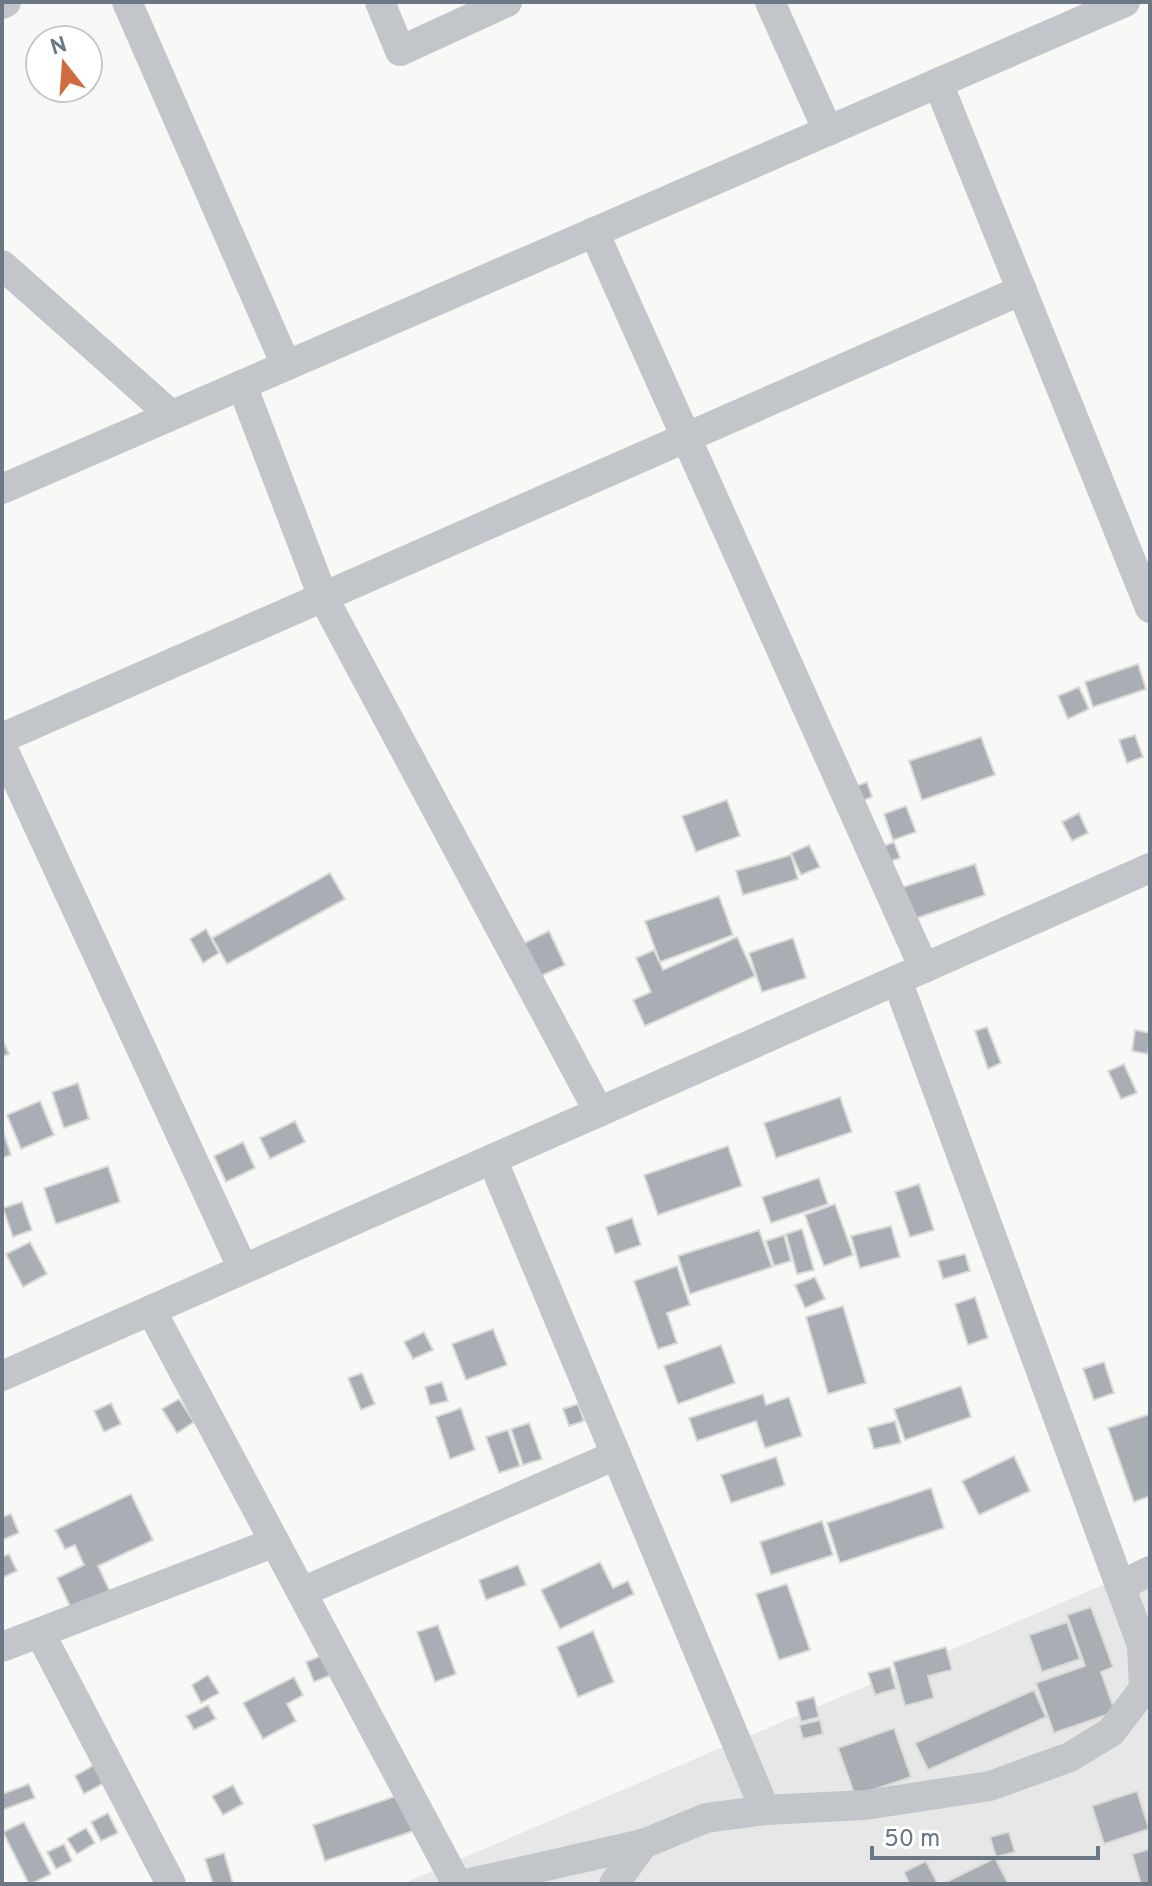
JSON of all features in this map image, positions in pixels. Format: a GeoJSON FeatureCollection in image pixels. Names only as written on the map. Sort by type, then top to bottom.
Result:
{"type":"FeatureCollection","features":[{"type":"Feature","properties":{"kind":"street"},"geometry":{"type":"LineString","coordinates":[[127,2],[286,365]]}},
{"type":"Feature","properties":{"kind":"street"},"geometry":{"type":"LineString","coordinates":[[380,2],[400,51],[507,2]]}},
{"type":"Feature","properties":{"kind":"street"},"geometry":{"type":"LineString","coordinates":[[770,2],[828,131]]}},
{"type":"Feature","properties":{"kind":"street"},"geometry":{"type":"LineString","coordinates":[[2,489],[1125,2]]}},
{"type":"Feature","properties":{"kind":"street"},"geometry":{"type":"LineString","coordinates":[[938,83],[1150,608]]}},
{"type":"Feature","properties":{"kind":"street"},"geometry":{"type":"LineString","coordinates":[[466,1884],[643,1844],[706,1818],[765,1810],[865,1805],[990,1786],[1070,1757],[1111,1732],[1147,1696],[1142,1645],[911,974],[686,438],[594,232]]}},
{"type":"Feature","properties":{"kind":"street"},"geometry":{"type":"LineString","coordinates":[[2,265],[171,415]]}},
{"type":"Feature","properties":{"kind":"street"},"geometry":{"type":"LineString","coordinates":[[2,738],[1022,290]]}},
{"type":"Feature","properties":{"kind":"street"},"geometry":{"type":"LineString","coordinates":[[242,385],[323,597],[599,1112]]}},
{"type":"Feature","properties":{"kind":"street"},"geometry":{"type":"LineString","coordinates":[[2,747],[243,1269]]}},
{"type":"Feature","properties":{"kind":"street"},"geometry":{"type":"LineString","coordinates":[[2,1376],[1150,868]]}},
{"type":"Feature","properties":{"kind":"street"},"geometry":{"type":"LineString","coordinates":[[492,1159],[765,1810]]}},
{"type":"Feature","properties":{"kind":"street"},"geometry":{"type":"LineString","coordinates":[[151,1310],[457,1884]]}},
{"type":"Feature","properties":{"kind":"street"},"geometry":{"type":"LineString","coordinates":[[302,1592],[616,1455]]}},
{"type":"Feature","properties":{"kind":"street"},"geometry":{"type":"LineString","coordinates":[[2,1647],[275,1542]]}},
{"type":"Feature","properties":{"kind":"street"},"geometry":{"type":"LineString","coordinates":[[1120,1586],[1150,1571]]}},
{"type":"Feature","properties":{"kind":"street"},"geometry":{"type":"LineString","coordinates":[[40,1633],[171,1884]]}},
{"type":"Feature","properties":{"kind":"street"},"geometry":{"type":"LineString","coordinates":[[614,1884],[643,1844]]}},
{"type":"Feature","properties":{"kind":"shaded area"},"geometry":{"type":"Polygon","coordinates":[[[1150,1565],[1150,1884],[402,1884],[1150,1565]]]}},
{"type":"Feature","properties":{"kind":"building"},"geometry":{"type":"Polygon","coordinates":[[[1138,664],[1146,689],[1093,707],[1085,682],[1138,664]]]}},
{"type":"Feature","properties":{"kind":"building"},"geometry":{"type":"Polygon","coordinates":[[[1079,687],[1089,709],[1068,719],[1058,696],[1079,687]]]}},
{"type":"Feature","properties":{"kind":"building"},"geometry":{"type":"Polygon","coordinates":[[[1135,735],[1143,757],[1127,763],[1119,740],[1135,735]]]}},
{"type":"Feature","properties":{"kind":"building"},"geometry":{"type":"Polygon","coordinates":[[[981,737],[995,775],[922,800],[909,761],[981,737]]]}},
{"type":"Feature","properties":{"kind":"building"},"geometry":{"type":"Polygon","coordinates":[[[867,782],[872,797],[851,805],[846,790],[867,782]]]}},
{"type":"Feature","properties":{"kind":"building"},"geometry":{"type":"Polygon","coordinates":[[[727,800],[740,836],[696,852],[682,816],[727,800]]]}},
{"type":"Feature","properties":{"kind":"building"},"geometry":{"type":"Polygon","coordinates":[[[906,806],[916,832],[893,840],[884,814],[906,806]]]}},
{"type":"Feature","properties":{"kind":"building"},"geometry":{"type":"Polygon","coordinates":[[[1079,813],[1088,833],[1072,841],[1062,822],[1079,813]]]}},
{"type":"Feature","properties":{"kind":"building"},"geometry":{"type":"Polygon","coordinates":[[[894,842],[900,858],[882,864],[876,849],[894,842]]]}},
{"type":"Feature","properties":{"kind":"building"},"geometry":{"type":"Polygon","coordinates":[[[809,845],[820,867],[801,875],[791,853],[809,845]]]}},
{"type":"Feature","properties":{"kind":"building"},"geometry":{"type":"Polygon","coordinates":[[[791,855],[798,879],[743,895],[736,871],[791,855]]]}},
{"type":"Feature","properties":{"kind":"building"},"geometry":{"type":"Polygon","coordinates":[[[975,864],[985,895],[905,922],[894,890],[975,864]]]}},
{"type":"Feature","properties":{"kind":"building"},"geometry":{"type":"Polygon","coordinates":[[[330,873],[345,899],[227,964],[212,938],[330,873]]]}},
{"type":"Feature","properties":{"kind":"building"},"geometry":{"type":"Polygon","coordinates":[[[719,896],[733,935],[660,962],[645,921],[719,896]]]}},
{"type":"Feature","properties":{"kind":"building"},"geometry":{"type":"Polygon","coordinates":[[[206,929],[219,953],[203,963],[190,939],[206,929]]]}},
{"type":"Feature","properties":{"kind":"building"},"geometry":{"type":"Polygon","coordinates":[[[549,931],[565,965],[523,984],[508,951],[549,931]]]}},
{"type":"Feature","properties":{"kind":"building"},"geometry":{"type":"Polygon","coordinates":[[[737,937],[755,976],[645,1026],[633,1000],[651,992],[636,958],[654,950],[663,970],[737,937]]]}},
{"type":"Feature","properties":{"kind":"building"},"geometry":{"type":"Polygon","coordinates":[[[793,938],[806,978],[762,992],[749,953],[793,938]]]}},
{"type":"Feature","properties":{"kind":"building"},"geometry":{"type":"Polygon","coordinates":[[[987,1027],[1001,1063],[988,1069],[975,1031],[987,1027]]]}},
{"type":"Feature","properties":{"kind":"building"},"geometry":{"type":"Polygon","coordinates":[[[1135,1030],[1150,1033],[1148,1054],[1132,1051],[1135,1030]]]}},
{"type":"Feature","properties":{"kind":"building"},"geometry":{"type":"Polygon","coordinates":[[[2,1039],[9,1054],[2,1057],[2,1039]]]}},
{"type":"Feature","properties":{"kind":"building"},"geometry":{"type":"Polygon","coordinates":[[[1124,1064],[1137,1093],[1121,1099],[1108,1071],[1124,1064]]]}},
{"type":"Feature","properties":{"kind":"building"},"geometry":{"type":"Polygon","coordinates":[[[78,1083],[89,1119],[64,1128],[52,1092],[78,1083]]]}},
{"type":"Feature","properties":{"kind":"building"},"geometry":{"type":"Polygon","coordinates":[[[840,1097],[852,1132],[776,1158],[764,1123],[840,1097]]]}},
{"type":"Feature","properties":{"kind":"building"},"geometry":{"type":"Polygon","coordinates":[[[40,1101],[54,1135],[21,1149],[7,1115],[40,1101]]]}},
{"type":"Feature","properties":{"kind":"building"},"geometry":{"type":"Polygon","coordinates":[[[295,1121],[305,1142],[270,1159],[260,1138],[295,1121]]]}},
{"type":"Feature","properties":{"kind":"building"},"geometry":{"type":"Polygon","coordinates":[[[2,1132],[11,1155],[2,1158],[2,1132]]]}},
{"type":"Feature","properties":{"kind":"building"},"geometry":{"type":"Polygon","coordinates":[[[243,1142],[255,1168],[226,1182],[214,1156],[243,1142]]]}},
{"type":"Feature","properties":{"kind":"building"},"geometry":{"type":"Polygon","coordinates":[[[728,1146],[742,1186],[658,1215],[644,1175],[728,1146]]]}},
{"type":"Feature","properties":{"kind":"building"},"geometry":{"type":"Polygon","coordinates":[[[108,1166],[120,1202],[56,1224],[44,1188],[108,1166]]]}},
{"type":"Feature","properties":{"kind":"building"},"geometry":{"type":"Polygon","coordinates":[[[819,1178],[828,1204],[771,1223],[762,1197],[819,1178]]]}},
{"type":"Feature","properties":{"kind":"building"},"geometry":{"type":"Polygon","coordinates":[[[919,1184],[934,1230],[910,1237],[895,1192],[919,1184]]]}},
{"type":"Feature","properties":{"kind":"building"},"geometry":{"type":"Polygon","coordinates":[[[22,1202],[32,1230],[13,1237],[3,1208],[22,1202]]]}},
{"type":"Feature","properties":{"kind":"building"},"geometry":{"type":"Polygon","coordinates":[[[835,1204],[853,1255],[824,1266],[805,1215],[835,1204]]]}},
{"type":"Feature","properties":{"kind":"building"},"geometry":{"type":"Polygon","coordinates":[[[632,1218],[641,1245],[615,1254],[606,1227],[632,1218]]]}},
{"type":"Feature","properties":{"kind":"building"},"geometry":{"type":"Polygon","coordinates":[[[891,1226],[900,1257],[860,1268],[851,1236],[891,1226]]]}},
{"type":"Feature","properties":{"kind":"building"},"geometry":{"type":"Polygon","coordinates":[[[802,1229],[814,1270],[797,1274],[786,1234],[802,1229]]]}},
{"type":"Feature","properties":{"kind":"building"},"geometry":{"type":"Polygon","coordinates":[[[759,1230],[772,1267],[690,1294],[678,1256],[759,1230]]]}},
{"type":"Feature","properties":{"kind":"building"},"geometry":{"type":"Polygon","coordinates":[[[784,1235],[791,1261],[774,1266],[766,1241],[784,1235]]]}},
{"type":"Feature","properties":{"kind":"building"},"geometry":{"type":"Polygon","coordinates":[[[30,1242],[47,1274],[23,1287],[6,1254],[30,1242]]]}},
{"type":"Feature","properties":{"kind":"building"},"geometry":{"type":"Polygon","coordinates":[[[965,1254],[970,1271],[943,1279],[938,1261],[965,1254]]]}},
{"type":"Feature","properties":{"kind":"building"},"geometry":{"type":"Polygon","coordinates":[[[677,1266],[690,1305],[667,1313],[677,1343],[658,1349],[634,1281],[677,1266]]]}},
{"type":"Feature","properties":{"kind":"building"},"geometry":{"type":"Polygon","coordinates":[[[815,1277],[825,1299],[805,1308],[795,1285],[815,1277]]]}},
{"type":"Feature","properties":{"kind":"building"},"geometry":{"type":"Polygon","coordinates":[[[975,1297],[988,1338],[968,1345],[955,1304],[975,1297]]]}},
{"type":"Feature","properties":{"kind":"building"},"geometry":{"type":"Polygon","coordinates":[[[843,1306],[866,1383],[828,1394],[806,1317],[843,1306]]]}},
{"type":"Feature","properties":{"kind":"building"},"geometry":{"type":"Polygon","coordinates":[[[493,1329],[507,1365],[466,1380],[452,1344],[493,1329]]]}},
{"type":"Feature","properties":{"kind":"building"},"geometry":{"type":"Polygon","coordinates":[[[424,1332],[433,1350],[413,1359],[404,1342],[424,1332]]]}},
{"type":"Feature","properties":{"kind":"building"},"geometry":{"type":"Polygon","coordinates":[[[721,1345],[735,1383],[678,1404],[664,1366],[721,1345]]]}},
{"type":"Feature","properties":{"kind":"building"},"geometry":{"type":"Polygon","coordinates":[[[1104,1362],[1114,1393],[1094,1400],[1083,1369],[1104,1362]]]}},
{"type":"Feature","properties":{"kind":"building"},"geometry":{"type":"Polygon","coordinates":[[[362,1373],[375,1404],[361,1410],[348,1378],[362,1373]]]}},
{"type":"Feature","properties":{"kind":"building"},"geometry":{"type":"Polygon","coordinates":[[[442,1382],[448,1401],[430,1405],[425,1387],[442,1382]]]}},
{"type":"Feature","properties":{"kind":"building"},"geometry":{"type":"Polygon","coordinates":[[[961,1386],[971,1417],[905,1440],[894,1409],[961,1386]]]}},
{"type":"Feature","properties":{"kind":"building"},"geometry":{"type":"Polygon","coordinates":[[[763,1394],[766,1405],[789,1397],[802,1436],[765,1448],[756,1421],[697,1441],[689,1418],[763,1394]]]}},
{"type":"Feature","properties":{"kind":"building"},"geometry":{"type":"Polygon","coordinates":[[[179,1399],[194,1422],[177,1433],[162,1409],[179,1399]]]}},
{"type":"Feature","properties":{"kind":"building"},"geometry":{"type":"Polygon","coordinates":[[[111,1403],[121,1424],[104,1432],[94,1411],[111,1403]]]}},
{"type":"Feature","properties":{"kind":"building"},"geometry":{"type":"Polygon","coordinates":[[[578,1404],[584,1421],[569,1426],[563,1409],[578,1404]]]}},
{"type":"Feature","properties":{"kind":"building"},"geometry":{"type":"Polygon","coordinates":[[[461,1408],[475,1450],[450,1459],[436,1417],[461,1408]]]}},
{"type":"Feature","properties":{"kind":"building"},"geometry":{"type":"Polygon","coordinates":[[[1150,1414],[1150,1496],[1134,1502],[1108,1428],[1150,1414]]]}},
{"type":"Feature","properties":{"kind":"building"},"geometry":{"type":"Polygon","coordinates":[[[895,1421],[901,1443],[874,1449],[868,1428],[895,1421]]]}},
{"type":"Feature","properties":{"kind":"building"},"geometry":{"type":"Polygon","coordinates":[[[529,1423],[542,1459],[523,1465],[511,1429],[529,1423]]]}},
{"type":"Feature","properties":{"kind":"building"},"geometry":{"type":"Polygon","coordinates":[[[508,1430],[520,1466],[499,1473],[486,1437],[508,1430]]]}},
{"type":"Feature","properties":{"kind":"building"},"geometry":{"type":"Polygon","coordinates":[[[1014,1456],[1030,1491],[979,1515],[962,1481],[1014,1456]]]}},
{"type":"Feature","properties":{"kind":"building"},"geometry":{"type":"Polygon","coordinates":[[[776,1457],[785,1485],[731,1503],[721,1475],[776,1457]]]}},
{"type":"Feature","properties":{"kind":"building"},"geometry":{"type":"Polygon","coordinates":[[[931,1488],[944,1528],[840,1563],[827,1523],[931,1488]]]}},
{"type":"Feature","properties":{"kind":"building"},"geometry":{"type":"Polygon","coordinates":[[[131,1494],[153,1540],[98,1566],[113,1598],[75,1617],[57,1578],[84,1565],[75,1545],[65,1549],[55,1530],[131,1494]]]}},
{"type":"Feature","properties":{"kind":"building"},"geometry":{"type":"Polygon","coordinates":[[[11,1514],[19,1533],[2,1540],[2,1517],[11,1514]]]}},
{"type":"Feature","properties":{"kind":"building"},"geometry":{"type":"Polygon","coordinates":[[[822,1521],[833,1555],[771,1575],[760,1542],[822,1521]]]}},
{"type":"Feature","properties":{"kind":"building"},"geometry":{"type":"Polygon","coordinates":[[[9,1554],[17,1571],[2,1578],[2,1557],[9,1554]]]}},
{"type":"Feature","properties":{"kind":"building"},"geometry":{"type":"Polygon","coordinates":[[[600,1562],[613,1588],[628,1581],[634,1594],[560,1629],[541,1590],[600,1562]]]}},
{"type":"Feature","properties":{"kind":"building"},"geometry":{"type":"Polygon","coordinates":[[[518,1565],[526,1585],[486,1600],[479,1580],[518,1565]]]}},
{"type":"Feature","properties":{"kind":"building"},"geometry":{"type":"Polygon","coordinates":[[[787,1584],[810,1650],[779,1660],[756,1594],[787,1584]]]}},
{"type":"Feature","properties":{"kind":"building"},"geometry":{"type":"Polygon","coordinates":[[[1091,1607],[1113,1667],[1101,1672],[1115,1712],[1054,1733],[1036,1683],[1085,1666],[1067,1615],[1091,1607]]]}},
{"type":"Feature","properties":{"kind":"building"},"geometry":{"type":"Polygon","coordinates":[[[1067,1622],[1080,1659],[1042,1672],[1029,1635],[1067,1622]]]}},
{"type":"Feature","properties":{"kind":"building"},"geometry":{"type":"Polygon","coordinates":[[[438,1625],[456,1674],[435,1682],[417,1632],[438,1625]]]}},
{"type":"Feature","properties":{"kind":"building"},"geometry":{"type":"Polygon","coordinates":[[[593,1631],[614,1682],[578,1697],[557,1647],[593,1631]]]}},
{"type":"Feature","properties":{"kind":"building"},"geometry":{"type":"Polygon","coordinates":[[[946,1647],[952,1670],[928,1676],[934,1698],[905,1706],[893,1662],[946,1647]]]}},
{"type":"Feature","properties":{"kind":"building"},"geometry":{"type":"Polygon","coordinates":[[[331,1652],[338,1672],[314,1682],[306,1662],[331,1652]]]}},
{"type":"Feature","properties":{"kind":"building"},"geometry":{"type":"Polygon","coordinates":[[[890,1667],[896,1689],[875,1695],[868,1673],[890,1667]]]}},
{"type":"Feature","properties":{"kind":"building"},"geometry":{"type":"Polygon","coordinates":[[[208,1675],[219,1693],[201,1703],[192,1685],[208,1675]]]}},
{"type":"Feature","properties":{"kind":"building"},"geometry":{"type":"Polygon","coordinates":[[[294,1677],[303,1695],[287,1704],[296,1721],[263,1739],[243,1703],[294,1677]]]}},
{"type":"Feature","properties":{"kind":"building"},"geometry":{"type":"Polygon","coordinates":[[[1034,1690],[1046,1717],[928,1770],[915,1743],[1034,1690]]]}},
{"type":"Feature","properties":{"kind":"building"},"geometry":{"type":"Polygon","coordinates":[[[814,1697],[819,1717],[801,1722],[796,1702],[814,1697]]]}},
{"type":"Feature","properties":{"kind":"building"},"geometry":{"type":"Polygon","coordinates":[[[208,1705],[216,1719],[194,1730],[186,1716],[208,1705]]]}},
{"type":"Feature","properties":{"kind":"building"},"geometry":{"type":"Polygon","coordinates":[[[820,1720],[823,1734],[803,1739],[799,1725],[820,1720]]]}},
{"type":"Feature","properties":{"kind":"building"},"geometry":{"type":"Polygon","coordinates":[[[894,1728],[911,1777],[855,1796],[838,1748],[894,1728]]]}},
{"type":"Feature","properties":{"kind":"building"},"geometry":{"type":"Polygon","coordinates":[[[96,1764],[106,1782],[84,1794],[75,1776],[96,1764]]]}},
{"type":"Feature","properties":{"kind":"building"},"geometry":{"type":"Polygon","coordinates":[[[29,1784],[35,1798],[2,1810],[2,1794],[29,1784]]]}},
{"type":"Feature","properties":{"kind":"building"},"geometry":{"type":"Polygon","coordinates":[[[233,1785],[243,1804],[223,1815],[212,1796],[233,1785]]]}},
{"type":"Feature","properties":{"kind":"building"},"geometry":{"type":"Polygon","coordinates":[[[416,1789],[428,1826],[325,1861],[313,1825],[416,1789]]]}},
{"type":"Feature","properties":{"kind":"building"},"geometry":{"type":"Polygon","coordinates":[[[1137,1791],[1149,1829],[1104,1844],[1092,1806],[1137,1791]]]}},
{"type":"Feature","properties":{"kind":"building"},"geometry":{"type":"Polygon","coordinates":[[[108,1813],[118,1833],[101,1841],[91,1822],[108,1813]]]}},
{"type":"Feature","properties":{"kind":"building"},"geometry":{"type":"Polygon","coordinates":[[[24,1822],[51,1874],[31,1884],[3,1832],[24,1822]]]}},
{"type":"Feature","properties":{"kind":"building"},"geometry":{"type":"Polygon","coordinates":[[[86,1828],[95,1843],[77,1854],[67,1839],[86,1828]]]}},
{"type":"Feature","properties":{"kind":"building"},"geometry":{"type":"Polygon","coordinates":[[[1009,1832],[1015,1852],[996,1857],[990,1837],[1009,1832]]]}},
{"type":"Feature","properties":{"kind":"building"},"geometry":{"type":"Polygon","coordinates":[[[64,1844],[72,1861],[56,1869],[47,1852],[64,1844]]]}},
{"type":"Feature","properties":{"kind":"building"},"geometry":{"type":"Polygon","coordinates":[[[1150,1849],[1150,1884],[1141,1884],[1132,1854],[1150,1849]]]}},
{"type":"Feature","properties":{"kind":"building"},"geometry":{"type":"Polygon","coordinates":[[[224,1853],[233,1884],[213,1884],[205,1859],[224,1853]]]}},
{"type":"Feature","properties":{"kind":"building"},"geometry":{"type":"Polygon","coordinates":[[[995,1858],[1006,1884],[942,1884],[995,1858]]]}},
{"type":"Feature","properties":{"kind":"building"},"geometry":{"type":"Polygon","coordinates":[[[926,1861],[938,1884],[909,1884],[904,1872],[926,1861]]]}}]}
